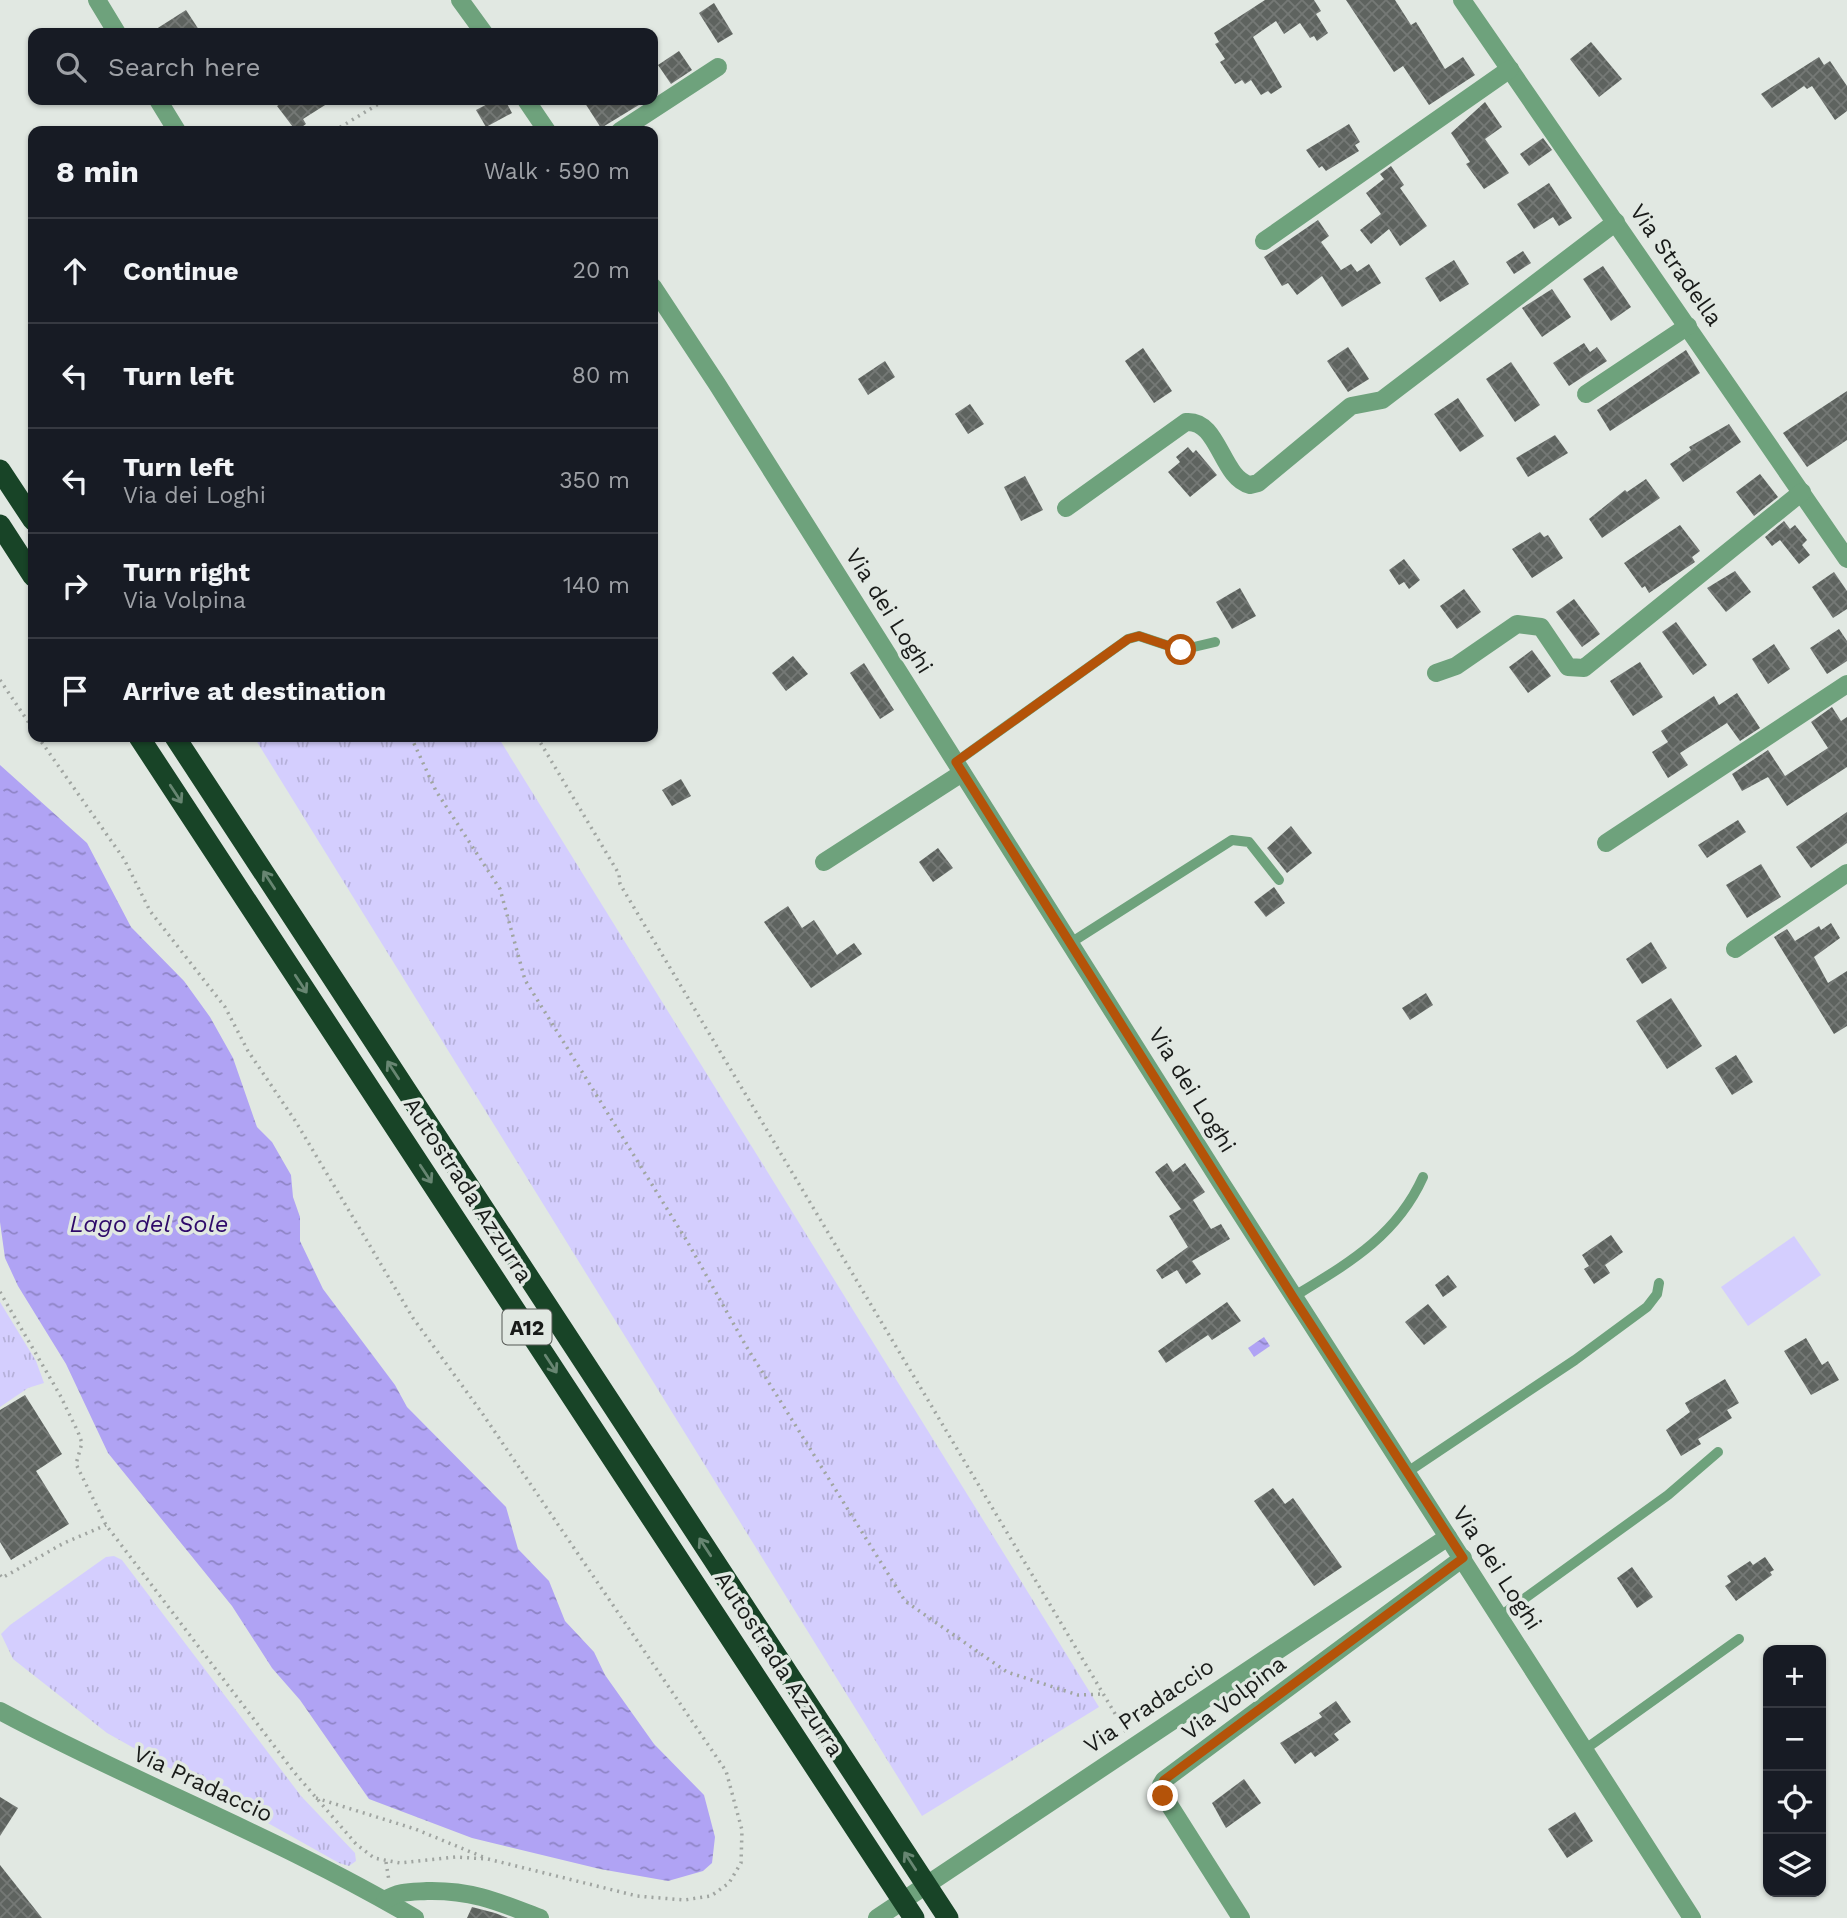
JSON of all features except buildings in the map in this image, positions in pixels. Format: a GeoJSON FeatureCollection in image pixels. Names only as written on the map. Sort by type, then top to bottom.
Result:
{"type":"FeatureCollection","features":[{"type":"Feature","properties":{"kind":"highway"},"geometry":{"type":"LineString","coordinates":[[0,470],[28,512]]}},
{"type":"Feature","properties":{"kind":"highway"},"geometry":{"type":"LineString","coordinates":[[0,525],[28,568]]}},
{"type":"Feature","properties":{"kind":"highway","name":"Autostrada Azzurra"},"geometry":{"type":"LineString","coordinates":[[142,742],[914,1918]]}},
{"type":"Feature","properties":{"kind":"highway","name":"Autostrada Azzurra"},"geometry":{"type":"LineString","coordinates":[[178,742],[948,1918]]}},
{"type":"Feature","properties":{"kind":"street"},"geometry":{"type":"LineString","coordinates":[[97,0],[114,28]]}},
{"type":"Feature","properties":{"kind":"street"},"geometry":{"type":"LineString","coordinates":[[460,0],[480,28]]}},
{"type":"Feature","properties":{"kind":"street","name":"Via Stradella"},"geometry":{"type":"LineString","coordinates":[[1462,0],[1847,559]]}},
{"type":"Feature","properties":{"kind":"street"},"geometry":{"type":"LineString","coordinates":[[628,126],[718,67]]}},
{"type":"Feature","properties":{"kind":"street"},"geometry":{"type":"LineString","coordinates":[[1264,241],[1510,69]]}},
{"type":"Feature","properties":{"kind":"street"},"geometry":{"type":"LineString","coordinates":[[161,105],[174,126]]}},
{"type":"Feature","properties":{"kind":"street"},"geometry":{"type":"LineString","coordinates":[[529,105],[544,126]]}},
{"type":"Feature","properties":{"kind":"street"},"geometry":{"type":"LineString","coordinates":[[1066,508],[1186,422],[1197,423],[1205,429],[1238,480],[1250,485],[1258,483],[1351,406],[1382,400],[1616,222]]}},
{"type":"Feature","properties":{"kind":"street","name":"Via dei Loghi"},"geometry":{"type":"LineString","coordinates":[[658,294],[718,384],[1072,942],[1293,1297],[1692,1918]]}},
{"type":"Feature","properties":{"kind":"street"},"geometry":{"type":"LineString","coordinates":[[1586,394],[1688,326]]}},
{"type":"Feature","properties":{"kind":"street"},"geometry":{"type":"LineString","coordinates":[[1436,673],[1456,666],[1517,624],[1541,627],[1568,667],[1584,668],[1802,492]]}},
{"type":"Feature","properties":{"kind":"street"},"geometry":{"type":"LineString","coordinates":[[1606,843],[1847,684]]}},
{"type":"Feature","properties":{"kind":"street"},"geometry":{"type":"LineString","coordinates":[[824,862],[959,767]]}},
{"type":"Feature","properties":{"kind":"street"},"geometry":{"type":"LineString","coordinates":[[1735,949],[1847,873]]}},
{"type":"Feature","properties":{"kind":"street","name":"Via Pradaccio"},"geometry":{"type":"LineString","coordinates":[[877,1918],[1448,1536]]}},
{"type":"Feature","properties":{"kind":"street","name":"Via Volpina"},"geometry":{"type":"LineString","coordinates":[[1241,1918],[1163,1796],[1161,1785],[1164,1780],[1463,1558]]}},
{"type":"Feature","properties":{"kind":"street","name":"Via Pradaccio"},"geometry":{"type":"LineString","coordinates":[[0,1711],[67,1746],[222,1818],[385,1900],[415,1918]]}},
{"type":"Feature","properties":{"kind":"street"},"geometry":{"type":"LineString","coordinates":[[385,1900],[397,1892],[459,1891],[483,1896],[540,1918]]}},
{"type":"Feature","properties":{"kind":"lane"},"geometry":{"type":"LineString","coordinates":[[959,767],[1128,639],[1139,636],[1181,650],[1215,642]]}},
{"type":"Feature","properties":{"kind":"lane"},"geometry":{"type":"LineString","coordinates":[[1072,942],[1231,840],[1250,842],[1279,880]]}},
{"type":"Feature","properties":{"kind":"lane"},"geometry":{"type":"LineString","coordinates":[[1293,1297],[1385,1235],[1414,1197],[1423,1177]]}},
{"type":"Feature","properties":{"kind":"lane"},"geometry":{"type":"LineString","coordinates":[[1406,1473],[1575,1360],[1647,1307],[1657,1294],[1659,1283]]}},
{"type":"Feature","properties":{"kind":"lane"},"geometry":{"type":"LineString","coordinates":[[1499,1616],[1668,1495],[1718,1452]]}},
{"type":"Feature","properties":{"kind":"lane"},"geometry":{"type":"LineString","coordinates":[[1584,1750],[1739,1639]]}},
{"type":"Feature","properties":{"kind":"path"},"geometry":{"type":"LineString","coordinates":[[342,126],[377,105]]}},
{"type":"Feature","properties":{"kind":"path"},"geometry":{"type":"LineString","coordinates":[[0,680],[28,722]]}},
{"type":"Feature","properties":{"kind":"path"},"geometry":{"type":"LineString","coordinates":[[42,742],[124,859],[150,911],[225,1007],[248,1051],[296,1122],[414,1318],[482,1413],[726,1772],[742,1830],[741,1863],[729,1883],[711,1896],[684,1900],[612,1891],[488,1859],[415,1829],[315,1798]]}},
{"type":"Feature","properties":{"kind":"path"},"geometry":{"type":"LineString","coordinates":[[413,742],[436,791],[500,890],[525,980],[687,1241],[746,1346],[905,1601],[1007,1672],[1078,1695],[1103,1694]]}},
{"type":"Feature","properties":{"kind":"path"},"geometry":{"type":"LineString","coordinates":[[540,742],[619,874],[620,884],[1126,1732]]}},
{"type":"Feature","properties":{"kind":"path"},"geometry":{"type":"LineString","coordinates":[[0,1292],[56,1387],[78,1432],[82,1443],[76,1464],[106,1525],[315,1798],[356,1844],[374,1858],[386,1862],[456,1857],[488,1859]]}},
{"type":"Feature","properties":{"kind":"path"},"geometry":{"type":"LineString","coordinates":[[0,1574],[2,1578],[64,1543],[106,1525]]}},
{"type":"Feature","properties":{"kind":"green space"},"geometry":{"type":"Polygon","coordinates":[[[257,742],[501,742],[1099,1707],[922,1816],[257,742]]]}},
{"type":"Feature","properties":{"kind":"green space"},"geometry":{"type":"Polygon","coordinates":[[[1794,1236],[1821,1275],[1748,1326],[1721,1287],[1794,1236]]]}},
{"type":"Feature","properties":{"kind":"green space"},"geometry":{"type":"Polygon","coordinates":[[[0,1302],[36,1361],[44,1383],[28,1388],[0,1407],[0,1302]]]}},
{"type":"Feature","properties":{"kind":"green space"},"geometry":{"type":"Polygon","coordinates":[[[114,1556],[122,1560],[301,1796],[355,1853],[356,1861],[349,1866],[339,1863],[107,1733],[13,1659],[1,1634],[106,1557],[114,1556]]]}},
{"type":"Feature","properties":{"kind":"water","name":"Lago del Sole"},"geometry":{"type":"Polygon","coordinates":[[[0,765],[87,843],[131,927],[184,981],[210,1017],[233,1058],[257,1127],[272,1142],[291,1175],[293,1197],[300,1217],[300,1241],[323,1289],[395,1385],[407,1407],[506,1507],[518,1549],[549,1581],[565,1621],[594,1652],[605,1675],[654,1744],[704,1795],[715,1837],[712,1863],[703,1871],[668,1881],[600,1869],[472,1838],[369,1799],[300,1700],[272,1668],[232,1606],[108,1453],[66,1364],[18,1286],[5,1258],[0,1222],[0,765]]]}},
{"type":"Feature","properties":{"kind":"water"},"geometry":{"type":"Polygon","coordinates":[[[1264,1337],[1270,1346],[1254,1357],[1248,1348],[1264,1337]]]}},
{"type":"Feature","properties":{"kind":"route"},"geometry":{"type":"LineString","coordinates":[[1163,1796],[1161,1785],[1164,1780],[1463,1558],[1293,1297],[1072,942],[956,762],[1128,639],[1139,636],[1181,650]]}}]}
